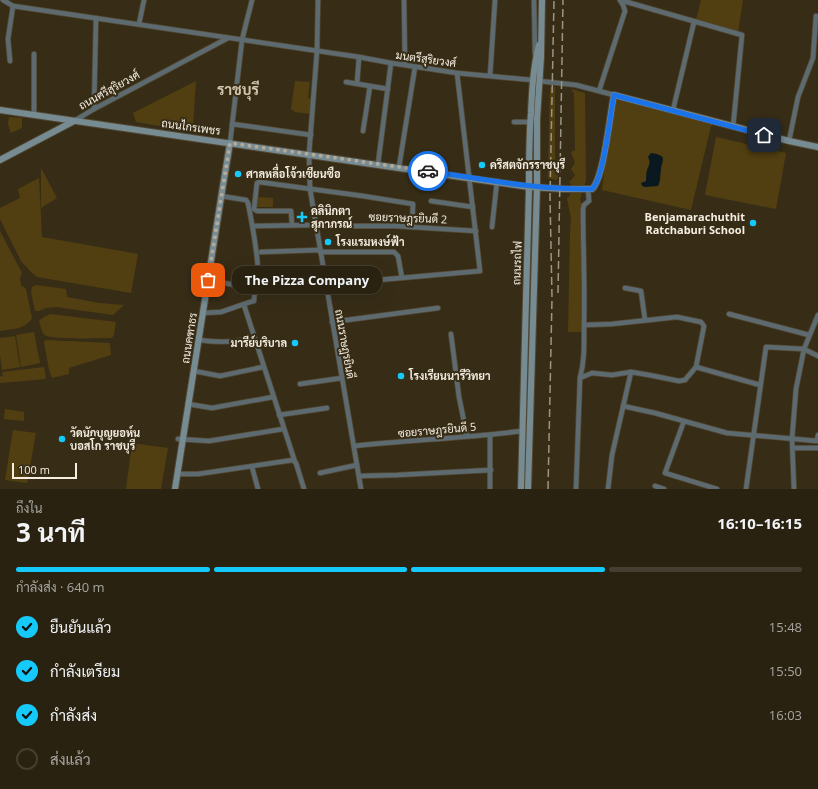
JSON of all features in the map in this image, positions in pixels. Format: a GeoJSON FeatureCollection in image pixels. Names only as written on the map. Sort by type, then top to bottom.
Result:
{"type":"FeatureCollection","features":[{"type":"Feature","properties":{"kind":"main road","name":"ถนนรถไฟ"},"geometry":{"type":"LineString","coordinates":[[528,489],[537,187],[537,119],[542,0]]}},
{"type":"Feature","properties":{"kind":"main road","name":"ถนนรถไฟ"},"geometry":{"type":"LineString","coordinates":[[521,489],[530,122],[532,80],[535,59],[541,38]]}},
{"type":"Feature","properties":{"kind":"main road"},"geometry":{"type":"LineString","coordinates":[[587,189],[592,189],[596,186],[598,180],[614,95],[733,127],[818,147]]}},
{"type":"Feature","properties":{"kind":"main road","name":"ถนนไกรเพชร"},"geometry":{"type":"LineString","coordinates":[[0,110],[529,186],[587,189]]}},
{"type":"Feature","properties":{"kind":"main road","name":"ถนนศรีสุริยวงศ์"},"geometry":{"type":"LineString","coordinates":[[0,160],[74,121]]}},
{"type":"Feature","properties":{"kind":"main road","name":"ถนนคฑาธร"},"geometry":{"type":"LineString","coordinates":[[175,489],[181,440],[194,371],[230,143]]}},
{"type":"Feature","properties":{"kind":"main road"},"geometry":{"type":"LineString","coordinates":[[521,480],[528,480]]}},
{"type":"Feature","properties":{"kind":"street"},"geometry":{"type":"LineString","coordinates":[[3,0],[13,6],[8,39],[10,61]]}},
{"type":"Feature","properties":{"kind":"street"},"geometry":{"type":"LineString","coordinates":[[139,24],[144,0]]}},
{"type":"Feature","properties":{"kind":"street"},"geometry":{"type":"LineString","coordinates":[[230,143],[242,40],[252,0]]}},
{"type":"Feature","properties":{"kind":"street","name":"ถนนราษฎรยินดี"},"geometry":{"type":"LineString","coordinates":[[318,0],[317,51],[309,154],[310,190],[361,489]]}},
{"type":"Feature","properties":{"kind":"street"},"geometry":{"type":"LineString","coordinates":[[404,0],[405,65]]}},
{"type":"Feature","properties":{"kind":"street"},"geometry":{"type":"LineString","coordinates":[[490,76],[495,0]]}},
{"type":"Feature","properties":{"kind":"street"},"geometry":{"type":"LineString","coordinates":[[534,0],[535,59]]}},
{"type":"Feature","properties":{"kind":"street"},"geometry":{"type":"LineString","coordinates":[[620,0],[742,35],[733,127]]}},
{"type":"Feature","properties":{"kind":"street"},"geometry":{"type":"LineString","coordinates":[[599,91],[625,11],[620,0]]}},
{"type":"Feature","properties":{"kind":"street","name":"มนตรีสุริยวงศ์"},"geometry":{"type":"LineString","coordinates":[[13,6],[457,73],[532,80]]}},
{"type":"Feature","properties":{"kind":"street"},"geometry":{"type":"LineString","coordinates":[[789,141],[798,98],[813,58],[816,16]]}},
{"type":"Feature","properties":{"kind":"street"},"geometry":{"type":"LineString","coordinates":[[94,109],[96,18]]}},
{"type":"Feature","properties":{"kind":"street"},"geometry":{"type":"LineString","coordinates":[[673,110],[694,22]]}},
{"type":"Feature","properties":{"kind":"street","name":"ถนนศรีสุริยวงศ์"},"geometry":{"type":"LineString","coordinates":[[74,121],[228,38]]}},
{"type":"Feature","properties":{"kind":"street"},"geometry":{"type":"LineString","coordinates":[[34,54],[34,115]]}},
{"type":"Feature","properties":{"kind":"street"},"geometry":{"type":"LineString","coordinates":[[357,84],[358,57]]}},
{"type":"Feature","properties":{"kind":"street"},"geometry":{"type":"LineString","coordinates":[[378,164],[391,63]]}},
{"type":"Feature","properties":{"kind":"street"},"geometry":{"type":"LineString","coordinates":[[399,167],[415,67]]}},
{"type":"Feature","properties":{"kind":"street"},"geometry":{"type":"LineString","coordinates":[[277,274],[286,283],[290,284],[402,278],[480,271],[457,73]]}},
{"type":"Feature","properties":{"kind":"street"},"geometry":{"type":"LineString","coordinates":[[539,80],[578,86],[614,95]]}},
{"type":"Feature","properties":{"kind":"street"},"geometry":{"type":"LineString","coordinates":[[346,82],[388,88]]}},
{"type":"Feature","properties":{"kind":"street"},"geometry":{"type":"LineString","coordinates":[[363,131],[370,86]]}},
{"type":"Feature","properties":{"kind":"street"},"geometry":{"type":"LineString","coordinates":[[514,122],[530,122]]}},
{"type":"Feature","properties":{"kind":"street"},"geometry":{"type":"LineString","coordinates":[[232,124],[311,135]]}},
{"type":"Feature","properties":{"kind":"street"},"geometry":{"type":"LineString","coordinates":[[492,227],[497,181]]}},
{"type":"Feature","properties":{"kind":"street"},"geometry":{"type":"LineString","coordinates":[[292,225],[291,211],[257,211],[254,209],[257,184],[259,182],[413,204],[412,226]]}},
{"type":"Feature","properties":{"kind":"street"},"geometry":{"type":"LineString","coordinates":[[576,489],[580,378],[583,365],[585,290],[583,209],[584,205],[589,201],[587,189]]}},
{"type":"Feature","properties":{"kind":"street"},"geometry":{"type":"LineString","coordinates":[[203,313],[221,312],[244,305],[254,300],[257,286],[258,270],[248,202],[242,199],[221,196]]}},
{"type":"Feature","properties":{"kind":"street"},"geometry":{"type":"LineString","coordinates":[[431,201],[473,207]]}},
{"type":"Feature","properties":{"kind":"street","name":"ซอยราษฎรยินดี 2"},"geometry":{"type":"LineString","coordinates":[[255,226],[412,226],[476,231]]}},
{"type":"Feature","properties":{"kind":"street"},"geometry":{"type":"LineString","coordinates":[[261,252],[394,252],[398,256],[402,278]]}},
{"type":"Feature","properties":{"kind":"street"},"geometry":{"type":"LineString","coordinates":[[208,280],[240,286],[257,286]]}},
{"type":"Feature","properties":{"kind":"street"},"geometry":{"type":"LineString","coordinates":[[625,288],[640,291],[645,320]]}},
{"type":"Feature","properties":{"kind":"street"},"geometry":{"type":"LineString","coordinates":[[244,305],[283,429],[304,489]]}},
{"type":"Feature","properties":{"kind":"street"},"geometry":{"type":"LineString","coordinates":[[332,322],[438,308]]}},
{"type":"Feature","properties":{"kind":"street"},"geometry":{"type":"LineString","coordinates":[[729,314],[809,335]]}},
{"type":"Feature","properties":{"kind":"street"},"geometry":{"type":"LineString","coordinates":[[794,489],[792,439],[796,389],[804,349],[809,335],[817,321],[818,315]]}},
{"type":"Feature","properties":{"kind":"street"},"geometry":{"type":"LineString","coordinates":[[580,378],[592,373],[612,374],[631,372],[650,374],[679,381],[685,380],[696,367],[704,331],[704,326],[701,322],[677,317],[612,324],[584,325]]}},
{"type":"Feature","properties":{"kind":"street"},"geometry":{"type":"LineString","coordinates":[[451,334],[459,397],[467,436]]}},
{"type":"Feature","properties":{"kind":"street"},"geometry":{"type":"LineString","coordinates":[[199,340],[223,342],[254,338]]}},
{"type":"Feature","properties":{"kind":"street"},"geometry":{"type":"LineString","coordinates":[[746,489],[766,347],[804,349],[818,356]]}},
{"type":"Feature","properties":{"kind":"street"},"geometry":{"type":"LineString","coordinates":[[194,371],[220,376],[263,367]]}},
{"type":"Feature","properties":{"kind":"street"},"geometry":{"type":"LineString","coordinates":[[696,367],[760,385]]}},
{"type":"Feature","properties":{"kind":"street"},"geometry":{"type":"LineString","coordinates":[[608,489],[612,455],[631,372]]}},
{"type":"Feature","properties":{"kind":"street"},"geometry":{"type":"LineString","coordinates":[[300,384],[342,378]]}},
{"type":"Feature","properties":{"kind":"street"},"geometry":{"type":"LineString","coordinates":[[188,404],[212,408],[273,397]]}},
{"type":"Feature","properties":{"kind":"street"},"geometry":{"type":"LineString","coordinates":[[623,406],[727,433],[817,441],[818,435]]}},
{"type":"Feature","properties":{"kind":"street"},"geometry":{"type":"LineString","coordinates":[[279,415],[327,408]]}},
{"type":"Feature","properties":{"kind":"street"},"geometry":{"type":"LineString","coordinates":[[684,421],[665,473],[717,489]]}},
{"type":"Feature","properties":{"kind":"street"},"geometry":{"type":"LineString","coordinates":[[181,440],[209,442],[283,429]]}},
{"type":"Feature","properties":{"kind":"street","name":"ซอยราษฎรยินดี 5"},"geometry":{"type":"LineString","coordinates":[[354,446],[522,431]]}},
{"type":"Feature","properties":{"kind":"street"},"geometry":{"type":"LineString","coordinates":[[490,435],[490,489]]}},
{"type":"Feature","properties":{"kind":"street"},"geometry":{"type":"LineString","coordinates":[[793,448],[818,448]]}},
{"type":"Feature","properties":{"kind":"street"},"geometry":{"type":"LineString","coordinates":[[178,474],[198,474],[293,460],[295,462]]}},
{"type":"Feature","properties":{"kind":"street"},"geometry":{"type":"LineString","coordinates":[[320,473],[357,465]]}},
{"type":"Feature","properties":{"kind":"street"},"geometry":{"type":"LineString","coordinates":[[252,467],[258,489]]}},
{"type":"Feature","properties":{"kind":"street"},"geometry":{"type":"LineString","coordinates":[[359,476],[490,470]]}},
{"type":"Feature","properties":{"kind":"street"},"geometry":{"type":"LineString","coordinates":[[655,486],[664,489]]}},
{"type":"Feature","properties":{"kind":"shaded area"},"geometry":{"type":"Polygon","coordinates":[[[701,0],[743,0],[738,32],[696,20],[701,0]]]}},
{"type":"Feature","properties":{"kind":"shaded area"},"geometry":{"type":"Polygon","coordinates":[[[196,81],[193,126],[168,122],[166,127],[136,122],[133,113],[196,81]]]}},
{"type":"Feature","properties":{"kind":"shaded area"},"geometry":{"type":"Polygon","coordinates":[[[295,81],[310,82],[308,98],[312,99],[310,114],[295,112],[291,109],[295,81]]]}},
{"type":"Feature","properties":{"kind":"shaded area"},"geometry":{"type":"Polygon","coordinates":[[[550,87],[555,87],[555,173],[558,176],[557,180],[548,178],[550,87]]]}},
{"type":"Feature","properties":{"kind":"shaded area"},"geometry":{"type":"Polygon","coordinates":[[[571,89],[585,93],[586,182],[580,199],[582,332],[568,332],[571,218],[567,199],[570,195],[571,184],[569,182],[575,175],[571,169],[575,163],[571,152],[575,150],[574,93],[571,89]]]}},
{"type":"Feature","properties":{"kind":"shaded area"},"geometry":{"type":"Polygon","coordinates":[[[614,95],[718,123],[711,126],[691,210],[602,190],[614,95]]]}},
{"type":"Feature","properties":{"kind":"shaded area"},"geometry":{"type":"Polygon","coordinates":[[[9,117],[22,118],[22,128],[11,133],[8,124],[9,117]]]}},
{"type":"Feature","properties":{"kind":"shaded area"},"geometry":{"type":"Polygon","coordinates":[[[716,137],[786,153],[776,209],[705,195],[716,137]]]}},
{"type":"Feature","properties":{"kind":"shaded area"},"geometry":{"type":"Polygon","coordinates":[[[652,153],[660,155],[663,158],[660,182],[658,186],[645,187],[642,186],[641,183],[646,181],[650,162],[648,157],[652,153]]]}},
{"type":"Feature","properties":{"kind":"shaded area"},"geometry":{"type":"Polygon","coordinates":[[[41,168],[57,198],[41,208],[41,168]]]}},
{"type":"Feature","properties":{"kind":"shaded area"},"geometry":{"type":"Polygon","coordinates":[[[39,178],[42,237],[138,254],[131,293],[37,277],[21,261],[0,219],[0,208],[20,198],[18,189],[39,178]]]}},
{"type":"Feature","properties":{"kind":"shaded area"},"geometry":{"type":"Polygon","coordinates":[[[257,197],[273,198],[273,207],[256,207],[257,197]]]}},
{"type":"Feature","properties":{"kind":"shaded area"},"geometry":{"type":"Polygon","coordinates":[[[0,231],[22,273],[20,278],[21,285],[26,289],[32,318],[29,322],[22,326],[0,331],[0,231]]]}},
{"type":"Feature","properties":{"kind":"shaded area"},"geometry":{"type":"Polygon","coordinates":[[[36,285],[66,289],[67,297],[99,303],[124,305],[113,315],[56,307],[35,311],[31,292],[32,287],[36,285]]]}},
{"type":"Feature","properties":{"kind":"shaded area"},"geometry":{"type":"Polygon","coordinates":[[[50,314],[116,322],[114,335],[112,338],[49,337],[43,332],[39,321],[50,314]]]}},
{"type":"Feature","properties":{"kind":"shaded area"},"geometry":{"type":"Polygon","coordinates":[[[34,332],[40,363],[21,367],[16,335],[34,332]]]}},
{"type":"Feature","properties":{"kind":"shaded area"},"geometry":{"type":"Polygon","coordinates":[[[15,336],[20,367],[2,370],[0,338],[15,336]]]}},
{"type":"Feature","properties":{"kind":"shaded area"},"geometry":{"type":"Polygon","coordinates":[[[46,340],[110,343],[111,355],[69,368],[69,374],[52,378],[44,342],[46,340]]]}},
{"type":"Feature","properties":{"kind":"shaded area"},"geometry":{"type":"Polygon","coordinates":[[[44,367],[46,379],[0,383],[0,376],[1,377],[3,375],[2,372],[44,367]]]}},
{"type":"Feature","properties":{"kind":"shaded area"},"geometry":{"type":"Polygon","coordinates":[[[5,409],[24,412],[24,421],[4,419],[5,409]]]}},
{"type":"Feature","properties":{"kind":"shaded area"},"geometry":{"type":"Polygon","coordinates":[[[13,430],[36,433],[27,483],[5,480],[13,430]]]}},
{"type":"Feature","properties":{"kind":"shaded area"},"geometry":{"type":"Polygon","coordinates":[[[132,443],[168,448],[161,489],[126,489],[132,443]]]}},
{"type":"Feature","properties":{"kind":"railway"},"geometry":{"type":"LineString","coordinates":[[548,489],[552,298],[550,197],[554,0]]}},
{"type":"Feature","properties":{"kind":"railway"},"geometry":{"type":"LineString","coordinates":[[558,293],[563,0]]}},
{"type":"Feature","properties":{"kind":"way so far"},"geometry":{"type":"LineString","coordinates":[[208,280],[211,250],[230,143],[428,171]]}},
{"type":"Feature","properties":{"kind":"place","name":"คริสตจักรราชบุรี"},"geometry":{"type":"Point","coordinates":[482,165]}},
{"type":"Feature","properties":{"kind":"place","name":"ศาลหลื่อโจ้วเซียนซือ"},"geometry":{"type":"Point","coordinates":[238,174]}},
{"type":"Feature","properties":{"kind":"place","name":"คลินิกตา สุภาภรณ์"},"geometry":{"type":"Point","coordinates":[302,217]}},
{"type":"Feature","properties":{"kind":"place","name":"Benjamarachuthit Ratchaburi School"},"geometry":{"type":"Point","coordinates":[753,223]}},
{"type":"Feature","properties":{"kind":"place","name":"โรงแรมหงษ์ฟ้า"},"geometry":{"type":"Point","coordinates":[328,242]}},
{"type":"Feature","properties":{"kind":"place","name":"The Pizza Company"},"geometry":{"type":"Point","coordinates":[208,280]}},
{"type":"Feature","properties":{"kind":"place","name":"มารีย์บริบาล"},"geometry":{"type":"Point","coordinates":[295,343]}},
{"type":"Feature","properties":{"kind":"place","name":"โรงเรียนนารีวิทยา"},"geometry":{"type":"Point","coordinates":[401,376]}},
{"type":"Feature","properties":{"kind":"place","name":"วัดนักบุญยอห์น บอสโก ราชบุรี"},"geometry":{"type":"Point","coordinates":[62,439]}},
{"type":"Feature","properties":{"kind":"district","name":"ราชบุรี"},"geometry":{"type":"Point","coordinates":[238,90]}},
{"type":"Feature","properties":{"kind":"route"},"geometry":{"type":"LineString","coordinates":[[428,171],[529,186],[564,189],[592,189],[596,186],[598,180],[614,95],[764,135]]}}]}
